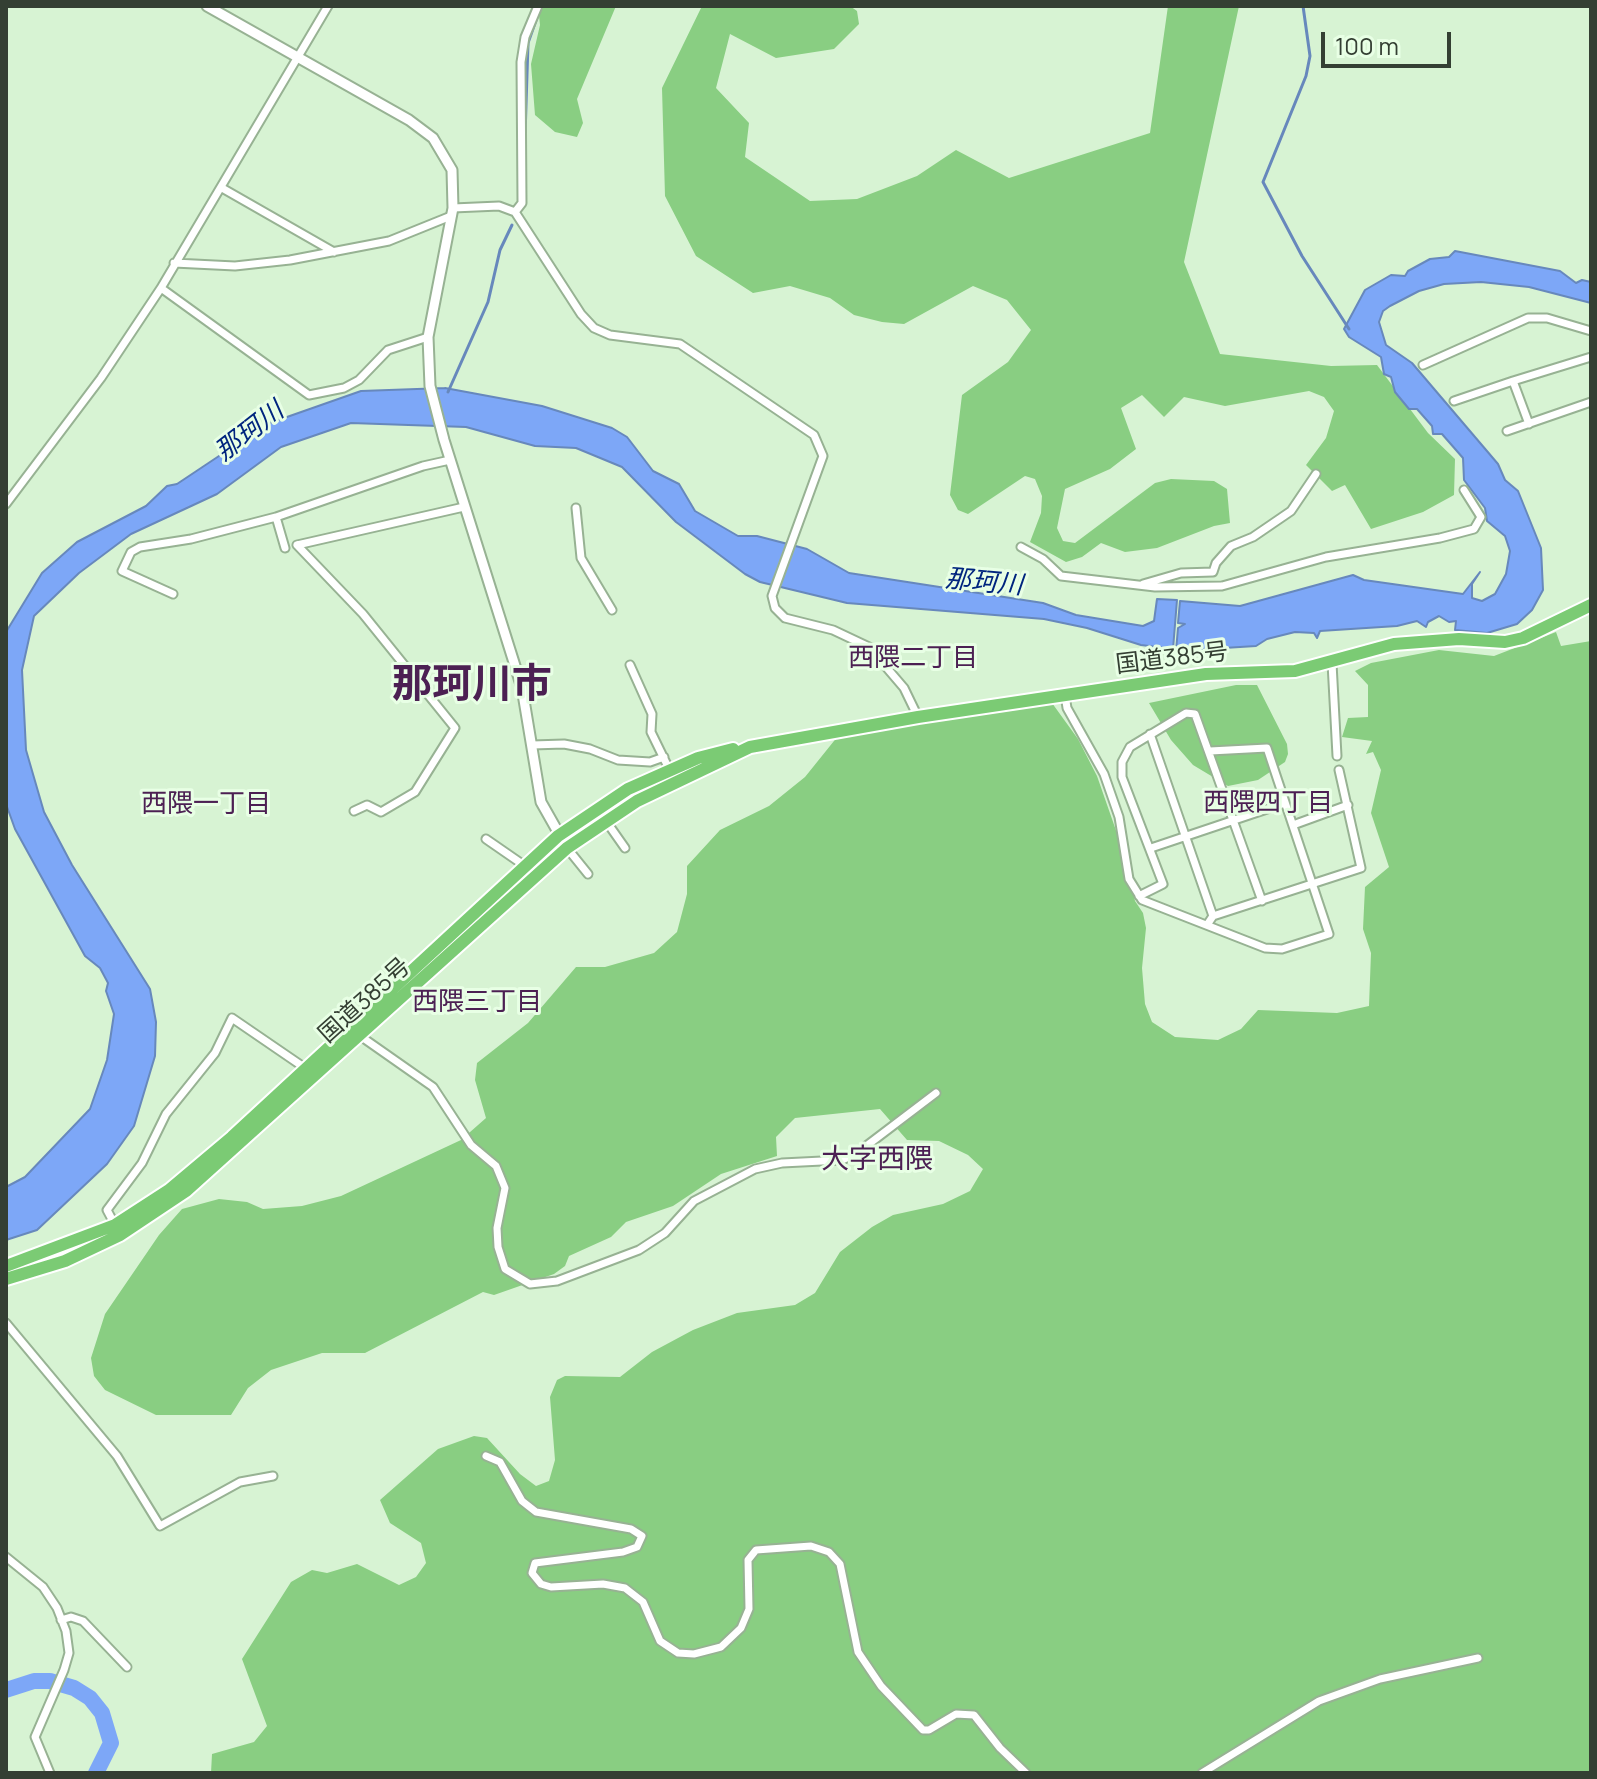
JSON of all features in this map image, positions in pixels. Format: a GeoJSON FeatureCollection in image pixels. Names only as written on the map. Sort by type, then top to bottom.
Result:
{"type":"FeatureCollection","features":[{"type":"Feature","properties":{"kind":"highway","name":"国道385号"},"geometry":{"type":"LineString","coordinates":[[6,1279],[65,1261],[120,1235],[165,1206],[240,1144],[558,836],[628,789],[669,770],[750,747],[918,717],[1206,674],[1295,671],[1394,644],[1417,641],[1505,642],[1523,638],[1591,605]]}},
{"type":"Feature","properties":{"kind":"highway","name":"国道385号"},"geometry":{"type":"LineString","coordinates":[[6,1266],[115,1225],[187,1176],[305,1068],[354,1031],[567,848],[669,770]]}},
{"type":"Feature","properties":{"kind":"street"},"geometry":{"type":"LineString","coordinates":[[207,6],[300,56],[433,138],[452,170],[452,212],[428,337],[430,386],[464,507],[522,688],[541,802],[558,836],[588,874]]}},
{"type":"Feature","properties":{"kind":"street"},"geometry":{"type":"LineString","coordinates":[[6,504],[101,378],[161,288],[328,6]]}},
{"type":"Feature","properties":{"kind":"street"},"geometry":{"type":"LineString","coordinates":[[515,212],[522,203],[521,62],[525,37],[538,6]]}},
{"type":"Feature","properties":{"kind":"street"},"geometry":{"type":"LineString","coordinates":[[222,188],[335,252]]}},
{"type":"Feature","properties":{"kind":"street"},"geometry":{"type":"LineString","coordinates":[[174,263],[235,266],[335,252],[389,241],[452,212],[499,206],[515,212],[581,314],[594,328],[610,335],[680,344],[814,435],[823,456],[772,596],[775,608],[785,618],[833,630],[869,647],[904,688],[918,717]]}},
{"type":"Feature","properties":{"kind":"street"},"geometry":{"type":"LineString","coordinates":[[161,288],[309,395],[344,388],[359,380],[388,350],[428,337]]}},
{"type":"Feature","properties":{"kind":"street"},"geometry":{"type":"LineString","coordinates":[[1423,365],[1528,318],[1547,318],[1591,331]]}},
{"type":"Feature","properties":{"kind":"street"},"geometry":{"type":"LineString","coordinates":[[1454,401],[1591,357]]}},
{"type":"Feature","properties":{"kind":"street"},"geometry":{"type":"LineString","coordinates":[[1513,381],[1529,424]]}},
{"type":"Feature","properties":{"kind":"street"},"geometry":{"type":"LineString","coordinates":[[1507,431],[1591,402]]}},
{"type":"Feature","properties":{"kind":"street"},"geometry":{"type":"LineString","coordinates":[[173,594],[122,571],[131,552],[140,547],[191,539],[276,517],[423,466],[450,460]]}},
{"type":"Feature","properties":{"kind":"street"},"geometry":{"type":"LineString","coordinates":[[1141,585],[1181,573],[1213,572],[1216,563],[1231,546],[1253,537],[1291,511],[1316,474]]}},
{"type":"Feature","properties":{"kind":"street"},"geometry":{"type":"LineString","coordinates":[[1021,547],[1043,559],[1061,576],[1141,585],[1222,586],[1326,557],[1440,538],[1474,529],[1481,517],[1464,490]]}},
{"type":"Feature","properties":{"kind":"street"},"geometry":{"type":"LineString","coordinates":[[354,811],[367,805],[381,812],[415,792],[455,728],[363,614],[297,545],[464,507]]}},
{"type":"Feature","properties":{"kind":"street"},"geometry":{"type":"LineString","coordinates":[[576,508],[581,558],[612,610]]}},
{"type":"Feature","properties":{"kind":"street"},"geometry":{"type":"LineString","coordinates":[[276,517],[285,548]]}},
{"type":"Feature","properties":{"kind":"street"},"geometry":{"type":"LineString","coordinates":[[1332,663],[1337,756]]}},
{"type":"Feature","properties":{"kind":"street"},"geometry":{"type":"LineString","coordinates":[[630,665],[652,714],[651,732],[669,770]]}},
{"type":"Feature","properties":{"kind":"street"},"geometry":{"type":"LineString","coordinates":[[1065,695],[1067,708],[1104,774],[1119,817],[1129,879],[1139,896],[1274,950],[1329,934],[1267,748],[1210,751]]}},
{"type":"Feature","properties":{"kind":"street"},"geometry":{"type":"LineString","coordinates":[[1139,896],[1163,884],[1121,769],[1130,747],[1186,713],[1195,714],[1210,751],[1262,901]]}},
{"type":"Feature","properties":{"kind":"street"},"geometry":{"type":"LineString","coordinates":[[1150,734],[1213,916]]}},
{"type":"Feature","properties":{"kind":"street"},"geometry":{"type":"LineString","coordinates":[[532,745],[577,746],[618,760],[650,762],[669,770]]}},
{"type":"Feature","properties":{"kind":"street"},"geometry":{"type":"LineString","coordinates":[[1207,925],[1213,916],[1361,868],[1339,770]]}},
{"type":"Feature","properties":{"kind":"street"},"geometry":{"type":"LineString","coordinates":[[1151,848],[1285,803]]}},
{"type":"Feature","properties":{"kind":"street"},"geometry":{"type":"LineString","coordinates":[[1293,825],[1348,805]]}},
{"type":"Feature","properties":{"kind":"street"},"geometry":{"type":"LineString","coordinates":[[605,819],[625,848]]}},
{"type":"Feature","properties":{"kind":"street"},"geometry":{"type":"LineString","coordinates":[[486,839],[525,866]]}},
{"type":"Feature","properties":{"kind":"street"},"geometry":{"type":"LineString","coordinates":[[115,1225],[107,1210],[142,1163],[166,1114],[215,1053],[232,1018],[305,1068]]}},
{"type":"Feature","properties":{"kind":"street"},"geometry":{"type":"LineString","coordinates":[[354,1031],[433,1087],[471,1145],[496,1166],[505,1188],[497,1228],[498,1247],[505,1269],[530,1284],[557,1281],[639,1250],[665,1233],[694,1201],[755,1169],[850,1156],[936,1093]]}},
{"type":"Feature","properties":{"kind":"street"},"geometry":{"type":"LineString","coordinates":[[6,1323],[98,1430],[160,1526],[240,1482],[273,1476]]}},
{"type":"Feature","properties":{"kind":"street"},"geometry":{"type":"LineString","coordinates":[[486,1456],[500,1462],[522,1501],[536,1512],[631,1529],[642,1536],[637,1547],[623,1552],[535,1563],[532,1573],[541,1584],[551,1587],[603,1584],[625,1588],[643,1602],[660,1641],[678,1653],[694,1654],[721,1647],[741,1628],[749,1609],[748,1560],[756,1550],[811,1546],[829,1552],[840,1564],[858,1652],[881,1686],[923,1730],[929,1730],[956,1714],[974,1715],[1000,1748],[1026,1773]]}},
{"type":"Feature","properties":{"kind":"street"},"geometry":{"type":"LineString","coordinates":[[6,1557],[43,1587],[61,1620],[69,1653],[35,1737],[50,1773]]}},
{"type":"Feature","properties":{"kind":"street"},"geometry":{"type":"LineString","coordinates":[[61,1620],[71,1617],[83,1621],[127,1667]]}},
{"type":"Feature","properties":{"kind":"street"},"geometry":{"type":"LineString","coordinates":[[1202,1773],[1319,1701],[1380,1679],[1478,1658]]}},
{"type":"Feature","properties":{"kind":"green space"},"geometry":{"type":"Polygon","coordinates":[[[538,6],[616,6],[577,99],[583,123],[577,137],[555,132],[535,115],[531,64],[540,25],[538,6]]]}},
{"type":"Feature","properties":{"kind":"green space"},"geometry":{"type":"Polygon","coordinates":[[[702,6],[850,6],[857,11],[859,24],[834,49],[776,58],[730,34],[716,88],[749,123],[745,157],[810,201],[857,199],[917,176],[956,150],[1009,178],[1150,133],[1168,6],[1239,6],[1184,262],[1220,354],[1331,366],[1377,365],[1428,433],[1455,459],[1454,495],[1423,512],[1371,529],[1345,485],[1332,491],[1306,465],[1326,438],[1334,411],[1324,397],[1309,391],[1225,406],[1184,397],[1164,417],[1142,395],[1121,408],[1136,449],[1110,469],[1065,489],[1057,528],[1063,541],[1075,543],[1155,483],[1171,479],[1214,481],[1227,489],[1230,523],[1157,548],[1125,552],[1101,543],[1082,557],[1066,562],[1030,542],[1041,513],[1042,496],[1035,479],[1025,476],[968,514],[958,510],[950,495],[962,395],[1008,362],[1031,330],[1007,300],[973,286],[904,324],[882,322],[854,315],[830,298],[790,286],[753,293],[696,256],[665,196],[662,88],[702,6]]]}},
{"type":"Feature","properties":{"kind":"green space"},"geometry":{"type":"Polygon","coordinates":[[[1556,632],[1561,646],[1591,641],[1591,1773],[211,1773],[212,1754],[254,1742],[267,1726],[242,1659],[291,1582],[312,1570],[327,1573],[357,1564],[399,1585],[416,1577],[426,1563],[421,1543],[390,1523],[380,1500],[438,1449],[474,1436],[487,1438],[520,1474],[536,1486],[549,1481],[555,1460],[550,1397],[557,1380],[565,1376],[620,1377],[652,1352],[693,1330],[737,1313],[795,1305],[815,1293],[840,1252],[872,1227],[893,1215],[943,1204],[970,1191],[983,1169],[968,1155],[939,1141],[907,1140],[880,1109],[795,1118],[776,1137],[777,1156],[721,1174],[673,1206],[626,1222],[611,1237],[569,1256],[565,1266],[554,1274],[494,1295],[483,1292],[365,1353],[322,1353],[271,1370],[248,1388],[231,1415],[156,1415],[105,1390],[94,1376],[91,1358],[105,1314],[159,1235],[182,1209],[219,1199],[247,1202],[263,1209],[302,1206],[341,1196],[461,1140],[486,1118],[475,1080],[477,1063],[528,1023],[576,967],[605,967],[654,953],[677,932],[687,894],[687,866],[720,830],[769,806],[805,777],[838,736],[1052,703],[1078,739],[1097,776],[1127,862],[1135,901],[1143,913],[1146,928],[1142,968],[1145,1004],[1152,1022],[1175,1037],[1218,1040],[1241,1029],[1258,1010],[1337,1013],[1369,1006],[1371,953],[1363,929],[1365,887],[1389,867],[1371,813],[1381,770],[1373,752],[1366,754],[1372,741],[1342,737],[1348,718],[1368,717],[1368,685],[1355,671],[1371,663],[1439,650],[1494,656],[1556,632]]]}},
{"type":"Feature","properties":{"kind":"green space"},"geometry":{"type":"Polygon","coordinates":[[[1236,685],[1257,685],[1287,744],[1288,754],[1285,762],[1258,780],[1228,786],[1193,765],[1171,740],[1149,703],[1236,685]]]}},
{"type":"Feature","properties":{"kind":"water"},"geometry":{"type":"Polygon","coordinates":[[[1455,251],[1560,271],[1576,283],[1582,280],[1591,282],[1591,303],[1529,287],[1481,282],[1444,284],[1419,291],[1390,306],[1383,311],[1379,322],[1386,345],[1412,363],[1498,464],[1505,480],[1518,491],[1541,548],[1543,590],[1532,610],[1517,624],[1487,633],[1455,630],[1456,621],[1449,622],[1439,616],[1428,622],[1426,627],[1417,621],[1397,626],[1320,631],[1317,638],[1314,633],[1295,632],[1267,639],[1256,646],[1176,651],[1178,628],[1185,624],[1178,623],[1180,601],[1240,606],[1353,575],[1364,580],[1463,594],[1480,572],[1472,584],[1472,598],[1482,601],[1495,594],[1506,574],[1510,551],[1505,536],[1487,521],[1485,508],[1464,480],[1463,458],[1442,434],[1433,434],[1432,426],[1417,409],[1409,409],[1395,392],[1391,377],[1384,374],[1381,357],[1349,337],[1344,329],[1365,290],[1391,275],[1405,276],[1408,271],[1430,259],[1449,257],[1455,251]]]}},
{"type":"Feature","properties":{"kind":"water"},"geometry":{"type":"Polygon","coordinates":[[[445,388],[542,406],[612,428],[627,437],[653,471],[679,484],[695,511],[738,536],[757,536],[807,549],[849,573],[1043,603],[1076,615],[1143,626],[1154,621],[1157,599],[1177,600],[1173,649],[1141,645],[1087,628],[1044,619],[847,603],[760,582],[676,522],[622,467],[576,448],[535,446],[466,427],[351,423],[281,447],[217,494],[131,534],[79,573],[34,616],[22,670],[26,750],[44,812],[72,865],[150,989],[156,1022],[155,1056],[134,1126],[107,1164],[37,1230],[6,1240],[6,1187],[25,1177],[90,1109],[107,1060],[114,1014],[106,991],[108,983],[100,968],[85,956],[15,829],[6,804],[6,632],[42,573],[77,542],[146,506],[167,486],[177,484],[267,424],[361,391],[445,388]]]}},
{"type":"Feature","properties":{"kind":"waterway"},"geometry":{"type":"LineString","coordinates":[[525,136],[528,43],[541,6]]}},
{"type":"Feature","properties":{"kind":"waterway"},"geometry":{"type":"LineString","coordinates":[[1303,6],[1310,56],[1306,76],[1263,182],[1302,256],[1349,329]]}},
{"type":"Feature","properties":{"kind":"waterway"},"geometry":{"type":"LineString","coordinates":[[448,392],[488,302],[500,250],[512,225]]}},
{"type":"Feature","properties":{"kind":"waterway"},"geometry":{"type":"LineString","coordinates":[[6,1690],[34,1681],[50,1681],[74,1688],[90,1698],[102,1713],[111,1743],[96,1773]]}},
{"type":"Feature","properties":{"kind":"district","name":"西隈二丁目"},"geometry":{"type":"Point","coordinates":[913,659]}},
{"type":"Feature","properties":{"kind":"district","name":"那珂川市"},"geometry":{"type":"Point","coordinates":[472,686]}},
{"type":"Feature","properties":{"kind":"district","name":"西隈四丁目"},"geometry":{"type":"Point","coordinates":[1268,804]}},
{"type":"Feature","properties":{"kind":"district","name":"西隈一丁目"},"geometry":{"type":"Point","coordinates":[206,805]}},
{"type":"Feature","properties":{"kind":"district","name":"西隈三丁目"},"geometry":{"type":"Point","coordinates":[477,1003]}},
{"type":"Feature","properties":{"kind":"district","name":"大字西隈"},"geometry":{"type":"Point","coordinates":[877,1160]}},
{"type":"Feature","properties":{"kind":"water label","name":"那珂川"},"geometry":{"type":"Point","coordinates":[250,432]}},
{"type":"Feature","properties":{"kind":"water label","name":"那珂川"},"geometry":{"type":"Point","coordinates":[984,583]}}]}
